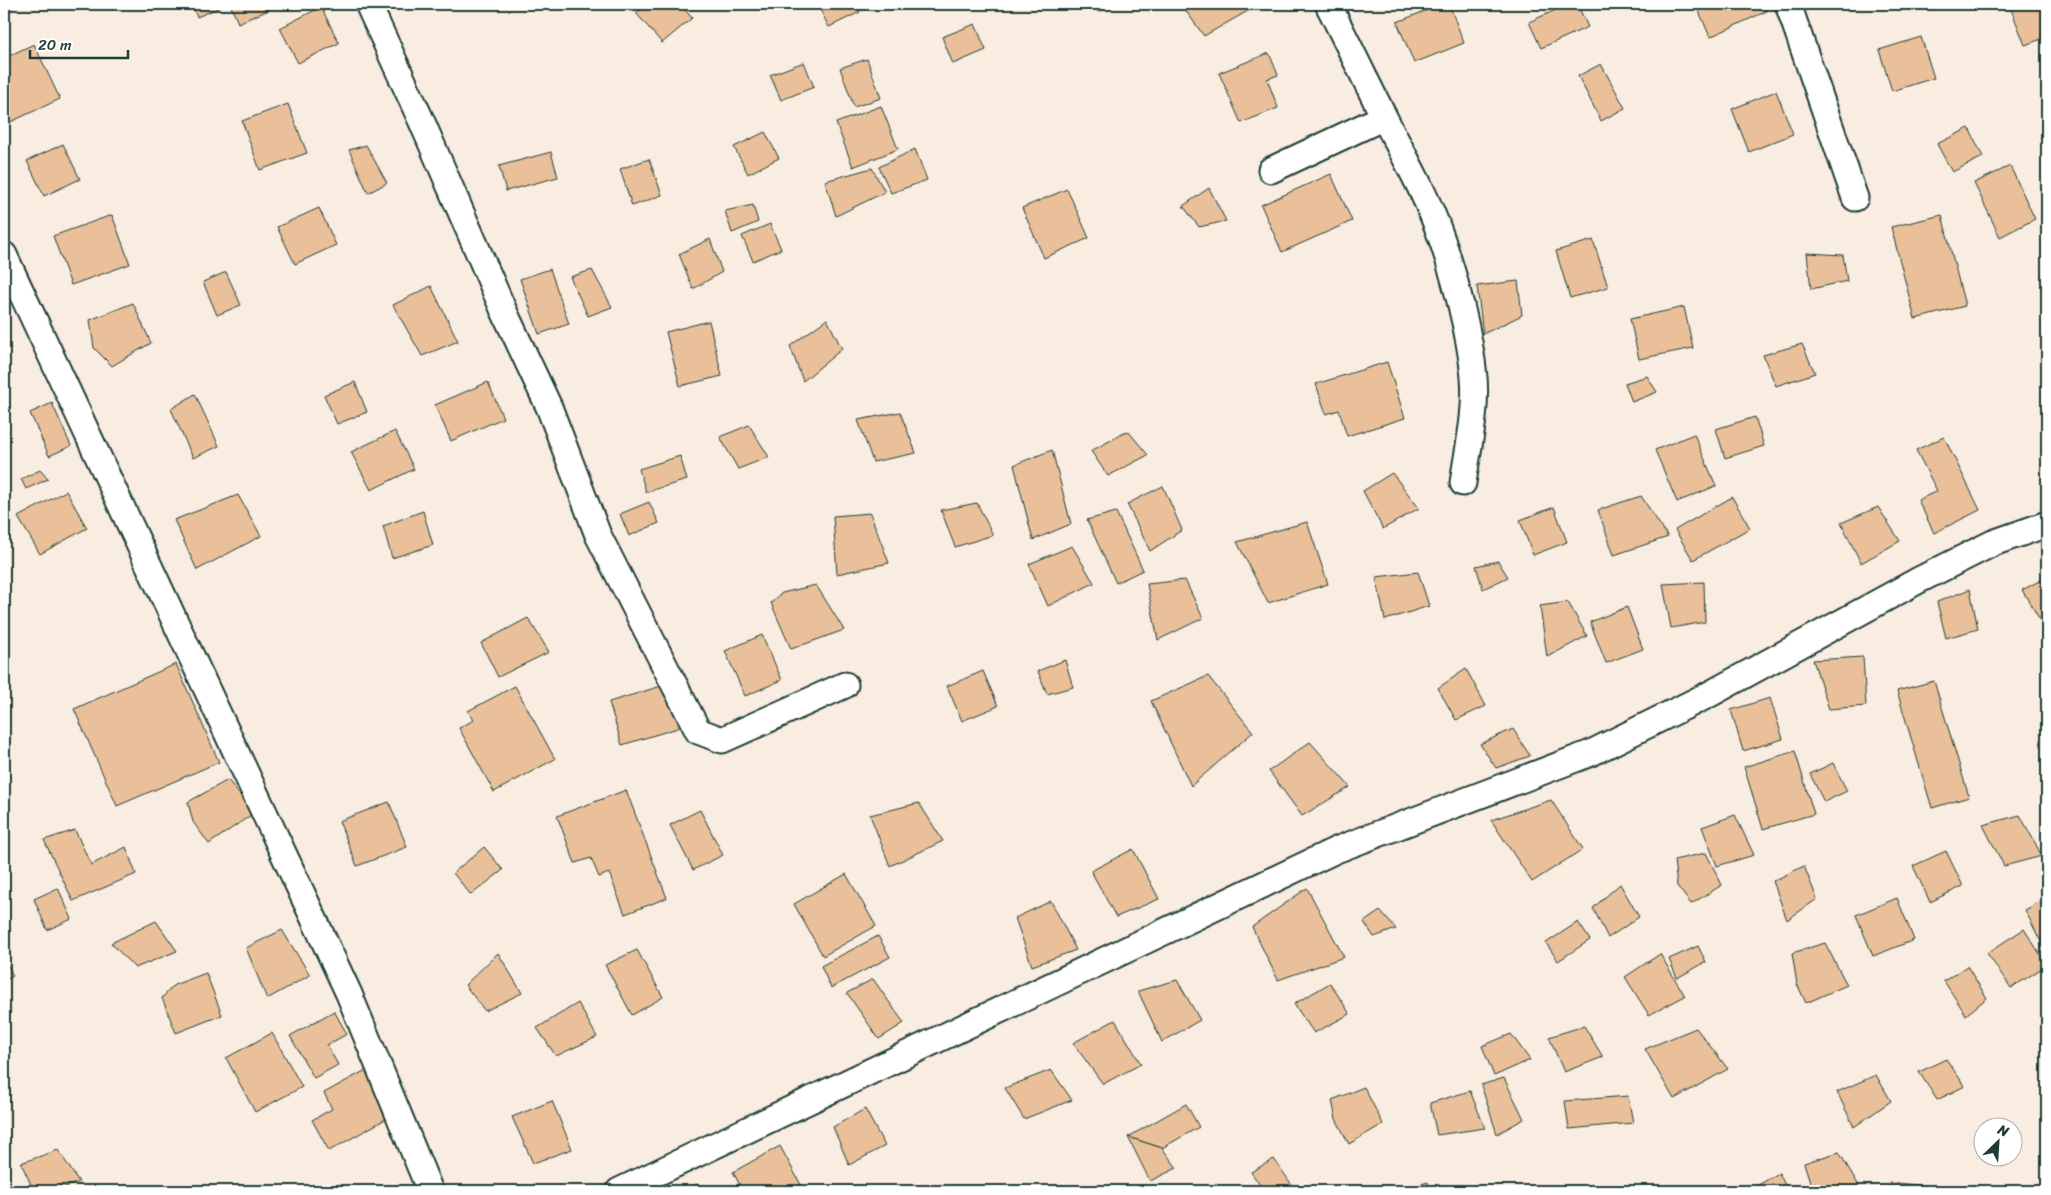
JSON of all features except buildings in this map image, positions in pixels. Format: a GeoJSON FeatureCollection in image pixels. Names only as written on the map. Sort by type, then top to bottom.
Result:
{"type":"FeatureCollection","features":[{"type":"Feature","properties":{"kind":"street"},"geometry":{"type":"LineString","coordinates":[[368,4],[548,407],[598,535],[698,731],[722,740],[845,685]]}},
{"type":"Feature","properties":{"kind":"street"},"geometry":{"type":"LineString","coordinates":[[1328,4],[1410,167],[1441,236],[1467,336],[1474,378],[1473,419],[1463,483]]}},
{"type":"Feature","properties":{"kind":"street"},"geometry":{"type":"LineString","coordinates":[[1788,4],[1855,198]]}},
{"type":"Feature","properties":{"kind":"street"},"geometry":{"type":"LineString","coordinates":[[1271,170],[1384,117]]}},
{"type":"Feature","properties":{"kind":"street"},"geometry":{"type":"LineString","coordinates":[[4,255],[349,994],[430,1191]]}},
{"type":"Feature","properties":{"kind":"street"},"geometry":{"type":"LineString","coordinates":[[619,1191],[1336,850],[1591,752],[1710,694],[1919,580],[1984,547],[2047,524]]}}]}
